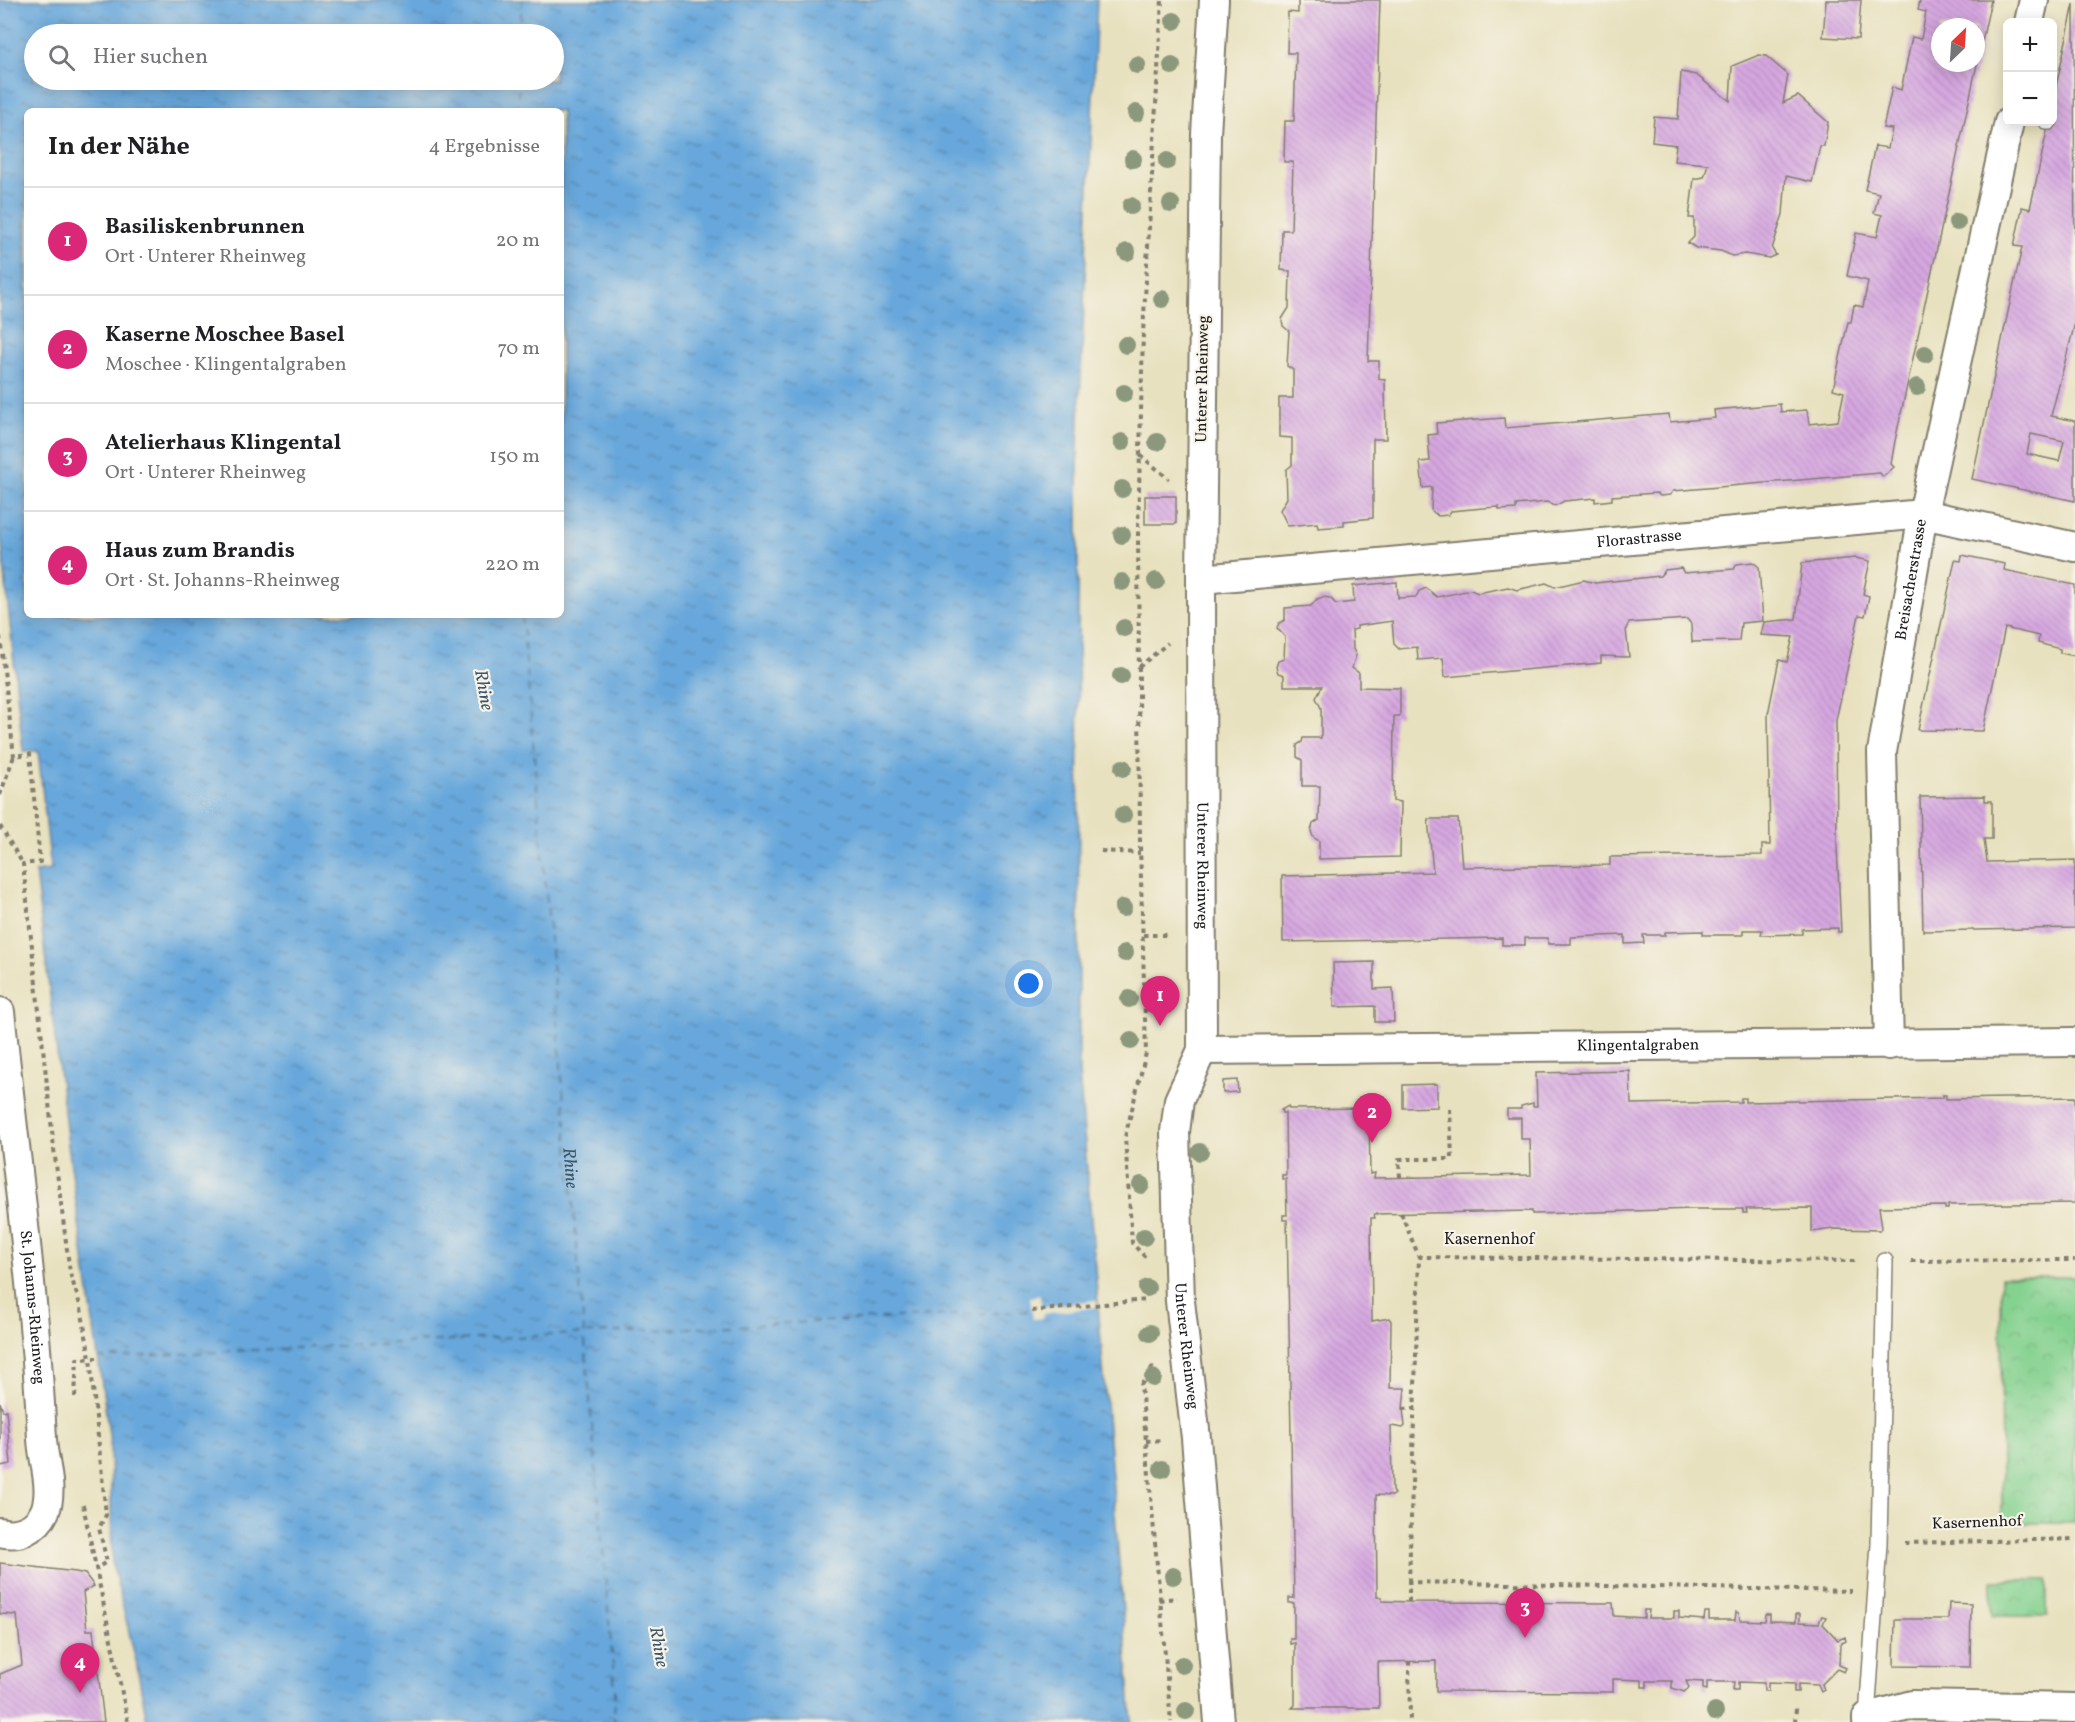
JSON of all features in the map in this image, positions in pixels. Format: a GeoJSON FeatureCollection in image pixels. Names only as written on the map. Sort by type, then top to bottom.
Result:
{"type":"FeatureCollection","features":[{"type":"Feature","properties":{"kind":"street","name":"Unterer Rheinweg"},"geometry":{"type":"LineString","coordinates":[[1214,0],[1206,134],[1201,579],[1202,1050],[1179,1100],[1174,1132],[1180,1301],[1200,1472],[1219,1722]]}},
{"type":"Feature","properties":{"kind":"street"},"geometry":{"type":"LineString","coordinates":[[2030,18],[2034,0]]}},
{"type":"Feature","properties":{"kind":"street","name":"Breisacherstrasse"},"geometry":{"type":"LineString","coordinates":[[1889,1045],[1882,752],[1923,514],[2008,126]]}},
{"type":"Feature","properties":{"kind":"street","name":"Florastrasse"},"geometry":{"type":"LineString","coordinates":[[1201,579],[1923,514],[2075,547]]}},
{"type":"Feature","properties":{"kind":"street","name":"St. Johanns-Rheinweg"},"geometry":{"type":"LineString","coordinates":[[0,1012],[38,1362],[48,1494],[45,1512],[31,1528],[20,1533],[0,1532]]}},
{"type":"Feature","properties":{"kind":"street","name":"Klingentalgraben"},"geometry":{"type":"LineString","coordinates":[[1202,1050],[2075,1042]]}},
{"type":"Feature","properties":{"kind":"street"},"geometry":{"type":"LineString","coordinates":[[1867,1720],[1912,1705],[2075,1708]]}},
{"type":"Feature","properties":{"kind":"lane"},"geometry":{"type":"LineString","coordinates":[[1867,1720],[1879,1544],[1885,1261]]}},
{"type":"Feature","properties":{"kind":"path"},"geometry":{"type":"LineString","coordinates":[[1148,1260],[1132,1243],[1125,1137],[1146,1053],[1140,853],[1139,465],[1143,333],[1162,0]]}},
{"type":"Feature","properties":{"kind":"path"},"geometry":{"type":"LineString","coordinates":[[0,636],[14,756],[0,795]]}},
{"type":"Feature","properties":{"kind":"path"},"geometry":{"type":"LineString","coordinates":[[14,756],[30,754],[40,862],[23,864]]}},
{"type":"Feature","properties":{"kind":"path"},"geometry":{"type":"LineString","coordinates":[[0,826],[23,864],[70,1273],[81,1308],[90,1358],[106,1515],[99,1528],[106,1562],[96,1568]]}},
{"type":"Feature","properties":{"kind":"path"},"geometry":{"type":"LineString","coordinates":[[1101,851],[1140,853]]}},
{"type":"Feature","properties":{"kind":"path"},"geometry":{"type":"LineString","coordinates":[[1400,1177],[1400,1159],[1452,1159],[1450,1109]]}},
{"type":"Feature","properties":{"kind":"path"},"geometry":{"type":"LineString","coordinates":[[1401,1214],[1419,1257],[1409,1602]]}},
{"type":"Feature","properties":{"kind":"path","name":"Kasernenhof"},"geometry":{"type":"LineString","coordinates":[[1419,1257],[1885,1261],[2075,1260]]}},
{"type":"Feature","properties":{"kind":"path"},"geometry":{"type":"LineString","coordinates":[[1032,1311],[1157,1300]]}},
{"type":"Feature","properties":{"kind":"path"},"geometry":{"type":"LineString","coordinates":[[78,1368],[77,1359],[98,1358]]}},
{"type":"Feature","properties":{"kind":"path"},"geometry":{"type":"LineString","coordinates":[[1155,1362],[1141,1385],[1171,1722]]}},
{"type":"Feature","properties":{"kind":"path"},"geometry":{"type":"LineString","coordinates":[[1403,1409],[1416,1408]]}},
{"type":"Feature","properties":{"kind":"path"},"geometry":{"type":"LineString","coordinates":[[83,1505],[128,1722]]}},
{"type":"Feature","properties":{"kind":"path","name":"Kasernenhof"},"geometry":{"type":"LineString","coordinates":[[1879,1544],[2075,1539]]}},
{"type":"Feature","properties":{"kind":"path"},"geometry":{"type":"LineString","coordinates":[[1409,1582],[1877,1591]]}},
{"type":"Feature","properties":{"kind":"path"},"geometry":{"type":"LineString","coordinates":[[1408,1661],[1410,1722]]}},
{"type":"Feature","properties":{"kind":"path"},"geometry":{"type":"LineString","coordinates":[[1795,1722],[1796,1708]]}},
{"type":"Feature","properties":{"kind":"green space"},"geometry":{"type":"Polygon","coordinates":[[[2001,1277],[2075,1277],[2075,1523],[2002,1523],[2001,1277]]]}},
{"type":"Feature","properties":{"kind":"green space"},"geometry":{"type":"Polygon","coordinates":[[[1992,1580],[2047,1580],[2047,1616],[1992,1616],[1992,1580]]]}},
{"type":"Feature","properties":{"kind":"water","name":"Rhine"},"geometry":{"type":"Polygon","coordinates":[[[0,0],[1097,0],[1078,445],[1079,1071],[1132,1722],[147,1722],[136,1661],[112,1562],[110,1442],[68,1145],[35,872],[51,870],[38,751],[23,751],[0,527],[0,0]]]}},
{"type":"Feature","properties":{"kind":"pier"},"geometry":{"type":"Polygon","coordinates":[[[1040,1295],[1041,1307],[1097,1300],[1097,1307],[1042,1314],[1043,1318],[1033,1319],[1030,1297],[1040,1295]]]}},
{"type":"Feature","properties":{"kind":"building"},"geometry":{"type":"Polygon","coordinates":[[[1298,0],[1380,0],[1368,361],[1379,361],[1379,379],[1385,380],[1386,439],[1373,439],[1373,518],[1344,521],[1344,526],[1318,528],[1317,523],[1288,526],[1280,510],[1287,498],[1286,470],[1292,465],[1292,438],[1279,437],[1279,398],[1293,398],[1293,370],[1287,366],[1289,331],[1283,326],[1282,319],[1289,308],[1290,271],[1281,270],[1282,230],[1291,230],[1293,162],[1284,162],[1285,121],[1294,121],[1296,53],[1287,53],[1288,12],[1298,13],[1298,0]]]}},
{"type":"Feature","properties":{"kind":"building"},"geometry":{"type":"Polygon","coordinates":[[[1826,0],[1861,0],[1858,39],[1823,37],[1826,0]]]}},
{"type":"Feature","properties":{"kind":"building"},"geometry":{"type":"Polygon","coordinates":[[[1920,0],[1991,0],[1985,28],[1985,18],[1931,18],[1931,72],[1975,72],[1895,441],[1891,464],[1894,467],[1883,477],[1880,473],[1673,491],[1670,495],[1660,496],[1657,493],[1612,496],[1612,500],[1595,502],[1595,498],[1564,501],[1555,506],[1547,502],[1516,505],[1516,509],[1499,510],[1499,507],[1451,511],[1448,515],[1438,516],[1431,510],[1432,487],[1423,488],[1420,462],[1430,461],[1428,435],[1437,434],[1436,423],[1504,418],[1505,428],[1669,414],[1670,422],[1715,418],[1714,410],[1780,404],[1781,412],[1807,410],[1809,424],[1838,421],[1844,392],[1833,389],[1848,322],[1851,322],[1854,305],[1863,307],[1868,281],[1847,276],[1856,233],[1877,237],[1882,215],[1874,213],[1879,193],[1865,190],[1875,146],[1888,148],[1892,129],[1883,128],[1892,87],[1901,90],[1912,37],[1921,39],[1926,12],[1918,10],[1920,0]]]}},
{"type":"Feature","properties":{"kind":"building"},"geometry":{"type":"Polygon","coordinates":[[[2074,4],[2075,323],[2051,416],[2075,421],[2075,501],[1972,479],[2022,247],[2014,246],[2022,207],[2030,209],[2048,126],[2057,126],[2057,82],[2074,4]],[[2031,434],[2027,454],[2059,461],[2064,441],[2031,434]]]}},
{"type":"Feature","properties":{"kind":"building"},"geometry":{"type":"Polygon","coordinates":[[[1759,55],[1766,56],[1788,75],[1783,103],[1798,96],[1828,122],[1824,146],[1820,146],[1812,182],[1786,176],[1783,214],[1772,249],[1776,255],[1769,258],[1745,254],[1732,256],[1721,251],[1696,248],[1688,243],[1694,237],[1694,218],[1689,218],[1694,179],[1704,177],[1708,164],[1674,161],[1676,145],[1652,142],[1654,117],[1678,119],[1681,72],[1696,75],[1730,101],[1732,66],[1759,55]]]}},
{"type":"Feature","properties":{"kind":"building"},"geometry":{"type":"Polygon","coordinates":[[[1145,496],[1176,496],[1176,524],[1145,524],[1145,496]]]}},
{"type":"Feature","properties":{"kind":"building"},"geometry":{"type":"Polygon","coordinates":[[[1962,555],[2005,564],[2004,570],[2075,585],[2075,656],[2060,653],[2060,649],[2038,643],[2039,636],[2005,628],[1983,731],[1918,730],[1955,560],[1961,561],[1962,555]]]}},
{"type":"Feature","properties":{"kind":"building"},"geometry":{"type":"Polygon","coordinates":[[[1856,558],[1870,561],[1863,594],[1869,596],[1865,616],[1859,615],[1836,720],[1837,846],[1841,932],[1838,932],[1838,928],[1802,929],[1802,934],[1761,935],[1762,930],[1743,930],[1743,935],[1703,935],[1703,931],[1665,932],[1665,935],[1643,935],[1644,943],[1625,944],[1625,935],[1571,937],[1571,944],[1548,944],[1548,938],[1525,938],[1525,945],[1502,945],[1502,938],[1283,942],[1282,876],[1433,872],[1428,819],[1458,819],[1462,867],[1610,865],[1610,857],[1762,855],[1762,845],[1770,845],[1768,714],[1779,660],[1787,662],[1793,637],[1761,635],[1764,622],[1796,619],[1802,563],[1856,558]]]}},
{"type":"Feature","properties":{"kind":"building"},"geometry":{"type":"Polygon","coordinates":[[[1753,562],[1759,567],[1763,621],[1741,623],[1739,641],[1692,642],[1691,624],[1687,619],[1629,623],[1626,629],[1629,657],[1601,656],[1601,663],[1445,677],[1443,658],[1418,660],[1417,647],[1399,649],[1394,644],[1392,621],[1357,626],[1357,629],[1352,630],[1353,649],[1356,655],[1352,668],[1359,673],[1359,687],[1400,688],[1400,716],[1394,716],[1393,801],[1401,802],[1400,857],[1319,859],[1319,841],[1313,837],[1311,831],[1313,824],[1319,820],[1320,786],[1302,786],[1302,760],[1297,757],[1297,745],[1302,742],[1303,738],[1321,738],[1321,708],[1316,698],[1322,686],[1284,686],[1284,675],[1278,673],[1276,667],[1278,661],[1284,659],[1285,637],[1277,628],[1279,623],[1285,620],[1285,608],[1311,606],[1317,599],[1323,597],[1330,598],[1336,604],[1354,602],[1353,586],[1397,582],[1398,598],[1416,597],[1419,591],[1426,588],[1437,597],[1471,590],[1478,593],[1508,587],[1517,590],[1546,583],[1555,587],[1584,580],[1595,583],[1660,576],[1665,570],[1681,568],[1684,573],[1734,569],[1737,564],[1753,562]]]}},
{"type":"Feature","properties":{"kind":"building"},"geometry":{"type":"Polygon","coordinates":[[[1985,796],[1985,801],[1992,801],[1992,839],[1984,839],[1987,862],[2075,860],[2075,928],[1923,931],[1920,797],[1985,796]]]}},
{"type":"Feature","properties":{"kind":"building"},"geometry":{"type":"Polygon","coordinates":[[[1374,962],[1374,989],[1393,988],[1394,1022],[1375,1022],[1375,1006],[1334,1007],[1333,963],[1374,962]]]}},
{"type":"Feature","properties":{"kind":"building"},"geometry":{"type":"Polygon","coordinates":[[[1630,1071],[1631,1104],[1741,1102],[1741,1098],[1745,1098],[1745,1102],[1943,1098],[1943,1095],[1946,1095],[1946,1099],[2075,1097],[2075,1203],[1948,1205],[1948,1209],[1945,1209],[1945,1206],[1879,1207],[1882,1228],[1880,1230],[1836,1229],[1833,1231],[1834,1229],[1812,1232],[1812,1208],[1746,1209],[1747,1213],[1743,1213],[1743,1209],[1694,1209],[1535,1214],[1532,1214],[1532,1211],[1374,1214],[1375,1218],[1371,1218],[1372,1321],[1389,1318],[1391,1321],[1390,1388],[1405,1388],[1403,1409],[1405,1426],[1403,1428],[1391,1426],[1392,1491],[1394,1494],[1392,1496],[1376,1495],[1377,1597],[1381,1597],[1382,1601],[1409,1602],[1613,1603],[1614,1616],[1644,1618],[1644,1610],[1649,1610],[1648,1618],[1674,1618],[1674,1611],[1679,1611],[1679,1618],[1704,1620],[1705,1612],[1709,1612],[1709,1620],[1735,1620],[1736,1612],[1739,1613],[1740,1620],[1765,1621],[1766,1614],[1770,1614],[1770,1621],[1796,1622],[1796,1614],[1800,1614],[1800,1622],[1819,1623],[1822,1616],[1826,1617],[1823,1624],[1838,1640],[1845,1637],[1846,1641],[1840,1644],[1839,1665],[1846,1668],[1844,1672],[1837,1669],[1822,1684],[1824,1690],[1821,1692],[1818,1685],[1798,1684],[1798,1692],[1794,1692],[1794,1684],[1768,1683],[1768,1691],[1764,1691],[1764,1683],[1738,1682],[1738,1690],[1733,1690],[1734,1682],[1707,1682],[1707,1690],[1703,1689],[1703,1682],[1686,1681],[1689,1688],[1684,1692],[1672,1688],[1672,1681],[1647,1681],[1647,1687],[1642,1687],[1642,1680],[1613,1679],[1613,1692],[1436,1691],[1436,1661],[1378,1662],[1379,1708],[1292,1708],[1295,1705],[1295,1643],[1290,1644],[1290,1639],[1294,1639],[1294,1603],[1289,1603],[1289,1598],[1294,1598],[1287,1220],[1283,1220],[1283,1215],[1287,1215],[1286,1179],[1282,1179],[1282,1175],[1286,1175],[1285,1113],[1281,1110],[1288,1106],[1289,1109],[1294,1109],[1365,1108],[1365,1105],[1369,1105],[1372,1111],[1369,1112],[1370,1174],[1375,1173],[1374,1178],[1531,1175],[1530,1139],[1521,1139],[1521,1118],[1507,1118],[1507,1109],[1521,1109],[1521,1106],[1533,1103],[1533,1106],[1537,1106],[1536,1073],[1630,1071]]]}},
{"type":"Feature","properties":{"kind":"building"},"geometry":{"type":"Polygon","coordinates":[[[1237,1080],[1238,1092],[1223,1093],[1223,1081],[1237,1080]]]}},
{"type":"Feature","properties":{"kind":"building"},"geometry":{"type":"Polygon","coordinates":[[[1437,1084],[1437,1107],[1403,1108],[1403,1085],[1437,1084]]]}},
{"type":"Feature","properties":{"kind":"building"},"geometry":{"type":"Polygon","coordinates":[[[0,1402],[3,1411],[6,1410],[11,1464],[0,1466],[0,1402]]]}},
{"type":"Feature","properties":{"kind":"building"},"geometry":{"type":"Polygon","coordinates":[[[0,1563],[85,1574],[94,1586],[83,1592],[87,1630],[93,1630],[104,1722],[0,1722],[0,1674],[22,1665],[17,1615],[0,1614],[0,1563]]]}},
{"type":"Feature","properties":{"kind":"building"},"geometry":{"type":"Polygon","coordinates":[[[1949,1603],[1971,1604],[1970,1667],[1894,1666],[1895,1619],[1948,1619],[1949,1603]]]}},
{"type":"Feature","properties":{"kind":"ferry route"},"geometry":{"type":"LineString","coordinates":[[521,24],[522,0]]}},
{"type":"Feature","properties":{"kind":"ferry route"},"geometry":{"type":"LineString","coordinates":[[517,108],[518,90]]}},
{"type":"Feature","properties":{"kind":"ferry route"},"geometry":{"type":"LineString","coordinates":[[522,618],[615,1689],[614,1722]]}},
{"type":"Feature","properties":{"kind":"ferry route"},"geometry":{"type":"LineString","coordinates":[[97,1358],[1032,1311]]}},
{"type":"Feature","properties":{"kind":"place","name":"Basiliskenbrunnen"},"geometry":{"type":"Point","coordinates":[1160,1026]}},
{"type":"Feature","properties":{"kind":"place","name":"Kaserne Moschee Basel"},"geometry":{"type":"Point","coordinates":[1372,1143]}},
{"type":"Feature","properties":{"kind":"place","name":"Atelierhaus Klingental"},"geometry":{"type":"Point","coordinates":[1525,1638]}},
{"type":"Feature","properties":{"kind":"place","name":"Haus zum Brandis"},"geometry":{"type":"Point","coordinates":[80,1693]}}]}
